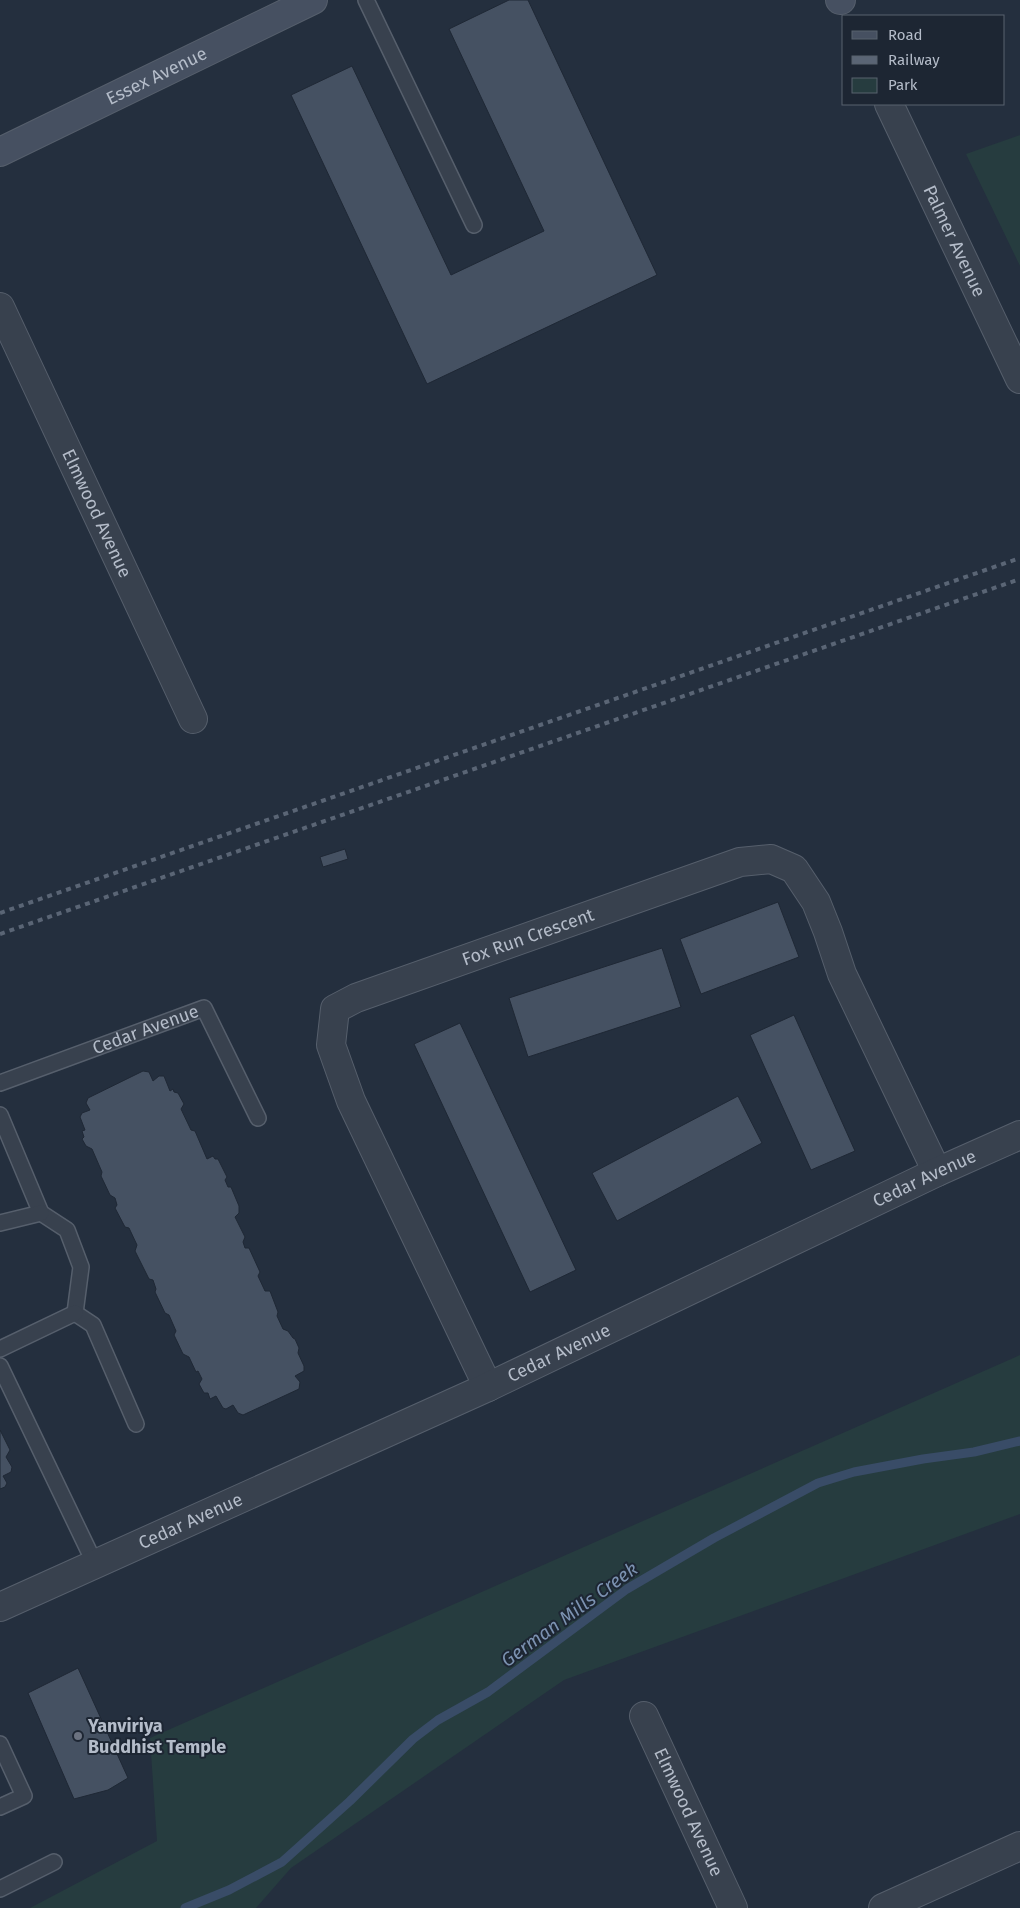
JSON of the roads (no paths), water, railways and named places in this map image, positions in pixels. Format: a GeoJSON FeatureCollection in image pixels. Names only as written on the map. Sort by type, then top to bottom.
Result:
{"type":"FeatureCollection","features":[{"type":"Feature","properties":{"kind":"street","name":"Essex Avenue"},"geometry":{"type":"LineString","coordinates":[[0,152],[313,0]]}},
{"type":"Feature","properties":{"kind":"street"},"geometry":{"type":"LineString","coordinates":[[840,0],[848,15]]}},
{"type":"Feature","properties":{"kind":"street","name":"Palmer Avenue"},"geometry":{"type":"LineString","coordinates":[[889,105],[1020,379]]}},
{"type":"Feature","properties":{"kind":"street","name":"Elmwood Avenue"},"geometry":{"type":"LineString","coordinates":[[0,307],[193,719]]}},
{"type":"Feature","properties":{"kind":"street","name":"Fox Run Crescent"},"geometry":{"type":"LineString","coordinates":[[488,1387],[351,1101],[331,1045],[335,1009],[356,998],[740,862],[770,858],[794,869],[816,902],[842,974],[938,1172]]}},
{"type":"Feature","properties":{"kind":"street","name":"Cedar Avenue"},"geometry":{"type":"LineString","coordinates":[[0,1607],[488,1387],[938,1172],[1020,1135]]}},
{"type":"Feature","properties":{"kind":"street","name":"Elmwood Avenue"},"geometry":{"type":"LineString","coordinates":[[644,1716],[733,1908]]}},
{"type":"Feature","properties":{"kind":"street"},"geometry":{"type":"LineString","coordinates":[[883,1908],[1020,1846]]}},
{"type":"Feature","properties":{"kind":"lane"},"geometry":{"type":"LineString","coordinates":[[366,0],[474,225]]}},
{"type":"Feature","properties":{"kind":"lane","name":"Cedar Avenue"},"geometry":{"type":"LineString","coordinates":[[0,1083],[204,1008],[258,1118]]}},
{"type":"Feature","properties":{"kind":"lane"},"geometry":{"type":"LineString","coordinates":[[0,1114],[41,1213],[67,1230],[81,1266],[74,1313]]}},
{"type":"Feature","properties":{"kind":"lane"},"geometry":{"type":"LineString","coordinates":[[0,1222],[41,1213]]}},
{"type":"Feature","properties":{"kind":"lane"},"geometry":{"type":"LineString","coordinates":[[0,1349],[74,1313]]}},
{"type":"Feature","properties":{"kind":"lane"},"geometry":{"type":"LineString","coordinates":[[74,1313],[94,1325],[136,1424]]}},
{"type":"Feature","properties":{"kind":"lane"},"geometry":{"type":"LineString","coordinates":[[0,1366],[95,1564]]}},
{"type":"Feature","properties":{"kind":"lane"},"geometry":{"type":"LineString","coordinates":[[0,1744],[24,1796],[0,1807]]}},
{"type":"Feature","properties":{"kind":"lane"},"geometry":{"type":"LineString","coordinates":[[0,1889],[54,1862]]}},
{"type":"Feature","properties":{"kind":"waterway","name":"German Mills Creek"},"geometry":{"type":"LineString","coordinates":[[185,1908],[229,1890],[282,1862],[350,1801],[413,1739],[438,1720],[488,1692],[627,1589],[714,1538],[818,1483],[854,1472],[974,1452],[1020,1441]]}},
{"type":"Feature","properties":{"kind":"railway"},"geometry":{"type":"LineString","coordinates":[[0,913],[1020,558]]}},
{"type":"Feature","properties":{"kind":"railway"},"geometry":{"type":"LineString","coordinates":[[0,934],[1020,579]]}},
{"type":"Feature","properties":{"kind":"place","name":"Yanviriya Buddhist Temple"},"geometry":{"type":"Point","coordinates":[78,1736]}}]}
